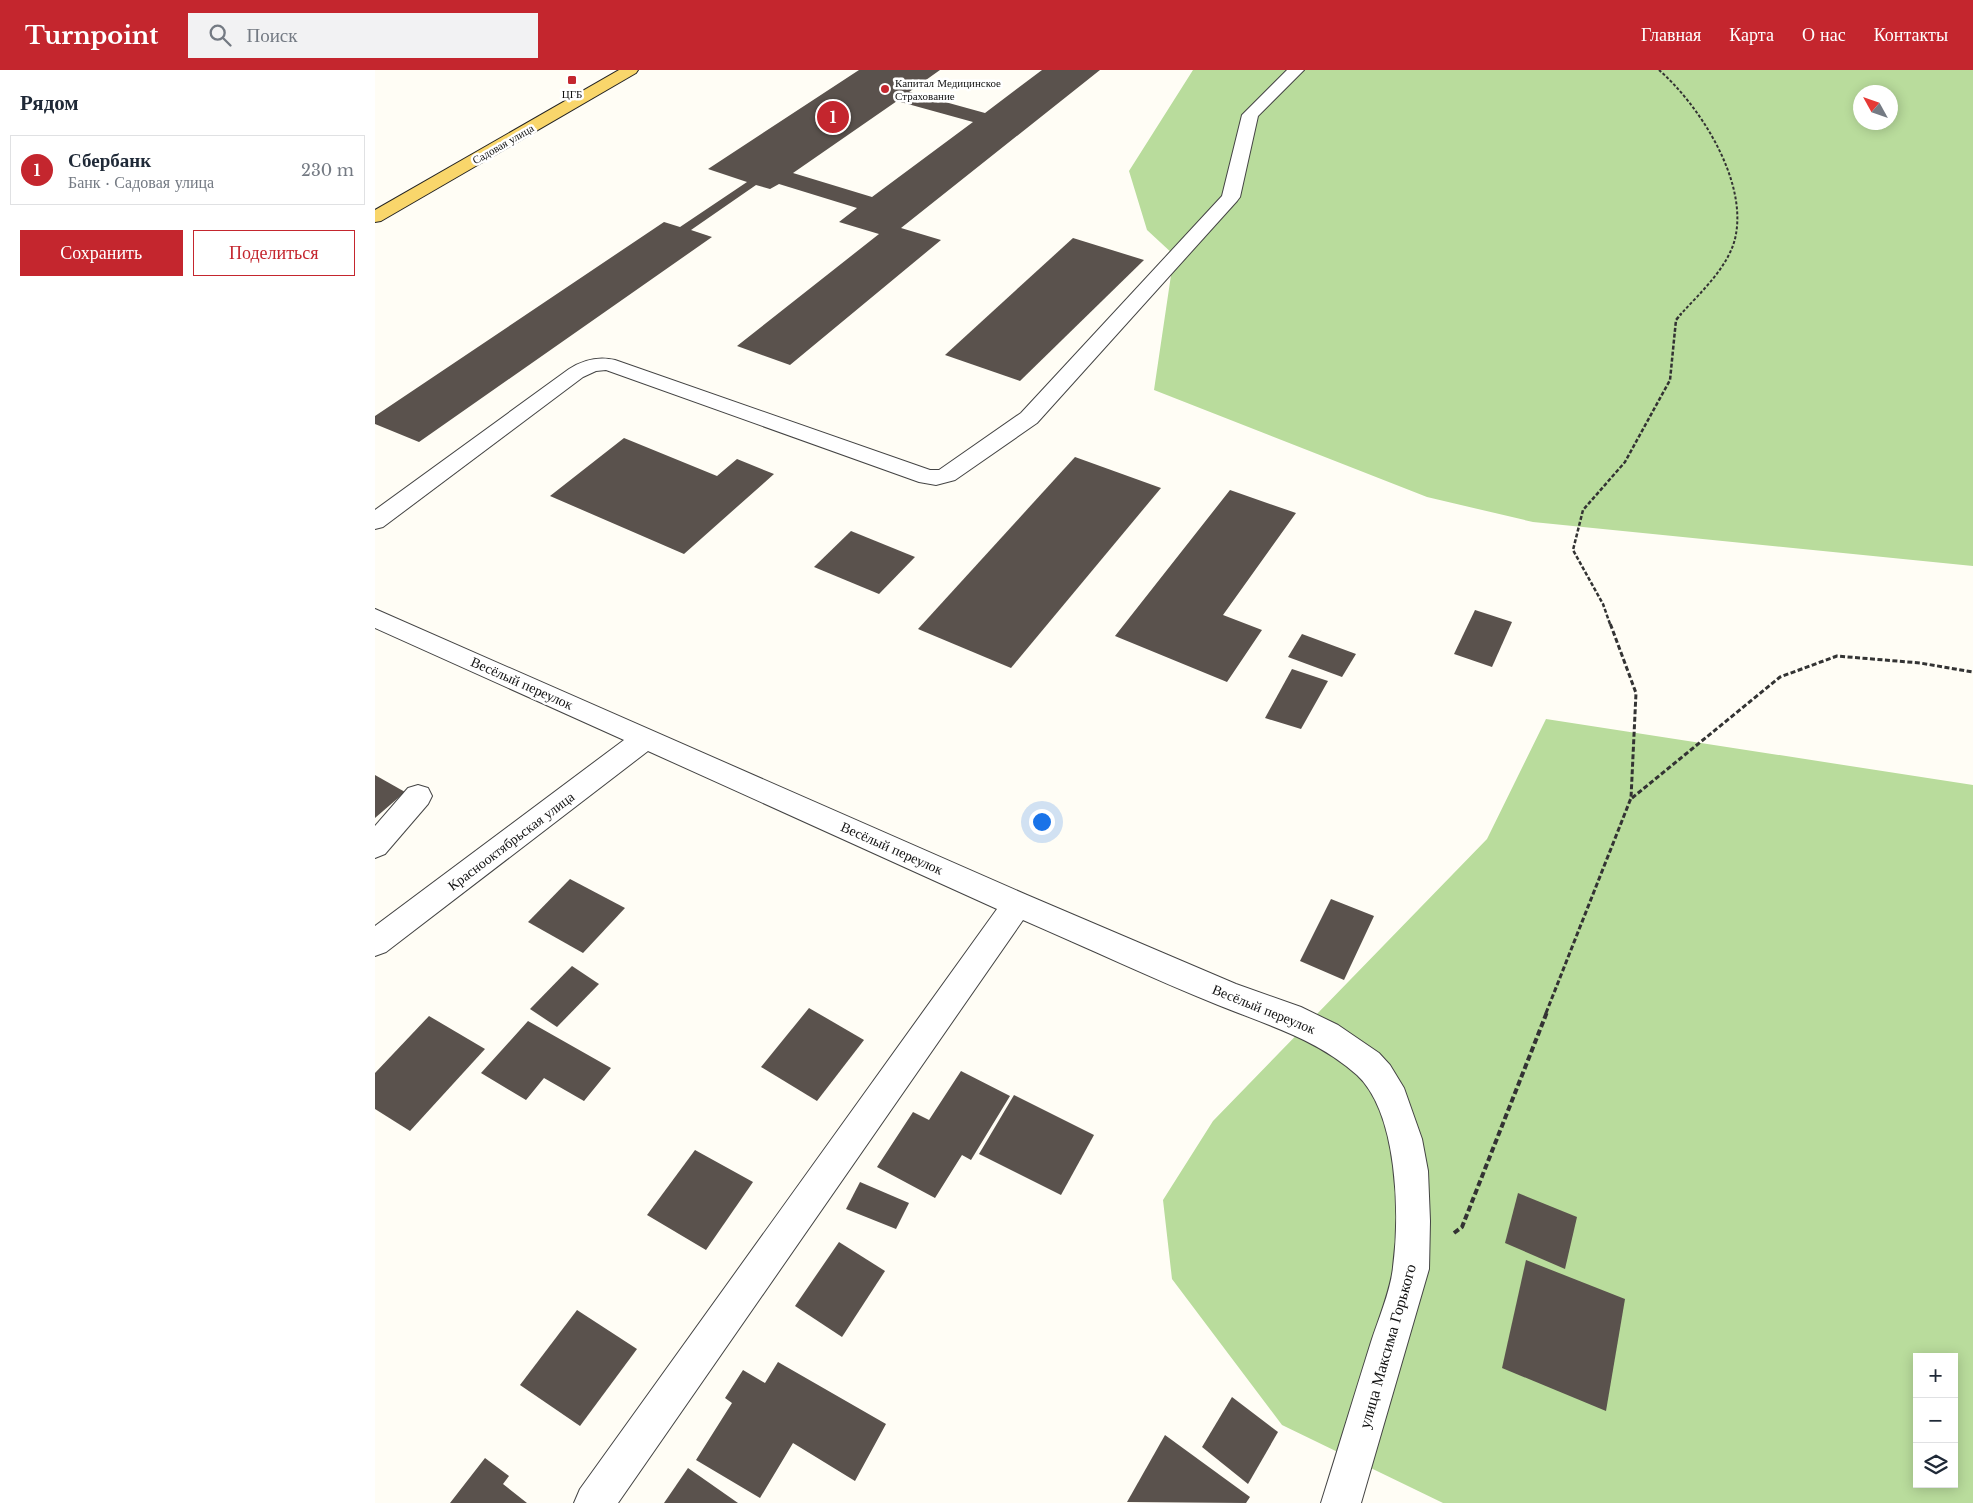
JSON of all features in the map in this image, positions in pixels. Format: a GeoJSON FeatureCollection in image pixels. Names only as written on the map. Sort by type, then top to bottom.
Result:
{"type":"FeatureCollection","features":[{"type":"Feature","properties":{"kind":"main road","name":"Садовая улица"},"geometry":{"type":"LineString","coordinates":[[375,217],[630,70]]}},
{"type":"Feature","properties":{"kind":"street"},"geometry":{"type":"LineString","coordinates":[[375,521],[576,373],[590,365],[601,364],[608,364],[927,477],[947,476],[1029,418],[1231,197],[1250,115],[1296,70]]}},
{"type":"Feature","properties":{"kind":"street","name":"Весёлый переулок"},"geometry":{"type":"LineString","coordinates":[[375,618],[1017,904],[1229,995],[1290,1017],[1327,1035],[1368,1064],[1379,1076],[1392,1099]]}},
{"type":"Feature","properties":{"kind":"street","name":"Краснооктябрьская улица"},"geometry":{"type":"LineString","coordinates":[[375,943],[646,738]]}},
{"type":"Feature","properties":{"kind":"street"},"geometry":{"type":"LineString","coordinates":[[375,846],[418,796]]}},
{"type":"Feature","properties":{"kind":"street"},"geometry":{"type":"LineString","coordinates":[[594,1503],[1017,904]]}},
{"type":"Feature","properties":{"kind":"street","name":"улица Максима Горького"},"geometry":{"type":"LineString","coordinates":[[1341,1503],[1411,1269],[1413,1220],[1411,1171],[1405,1139],[1392,1099]]}},
{"type":"Feature","properties":{"kind":"path"},"geometry":{"type":"LineString","coordinates":[[1411,1269],[1462,1227],[1631,798],[1636,693],[1603,604],[1573,550],[1583,510],[1625,462],[1670,380],[1676,320],[1721,270],[1735,235],[1736,197],[1723,158],[1708,131],[1676,86],[1659,70]]}},
{"type":"Feature","properties":{"kind":"path"},"geometry":{"type":"LineString","coordinates":[[1631,798],[1780,677],[1837,656],[1920,663],[1973,672]]}},
{"type":"Feature","properties":{"kind":"green space"},"geometry":{"type":"Polygon","coordinates":[[[1193,70],[1973,70],[1973,566],[1533,522],[1427,497],[1154,390],[1174,255],[1147,230],[1129,171],[1193,70]]]}},
{"type":"Feature","properties":{"kind":"green space"},"geometry":{"type":"Polygon","coordinates":[[[1546,719],[1973,785],[1973,1503],[1443,1503],[1282,1425],[1172,1279],[1163,1200],[1213,1121],[1487,839],[1546,719]]]}},
{"type":"Feature","properties":{"kind":"building"},"geometry":{"type":"Polygon","coordinates":[[[859,70],[940,70],[909,92],[985,113],[1042,70],[1100,70],[901,228],[941,240],[790,365],[737,346],[879,234],[839,222],[857,208],[779,184],[770,189],[756,185],[691,230],[712,237],[419,442],[375,424],[375,416],[664,222],[680,227],[747,182],[708,169],[859,70]],[[897,101],[793,173],[872,197],[973,122],[897,101]]]}},
{"type":"Feature","properties":{"kind":"building"},"geometry":{"type":"Polygon","coordinates":[[[1073,238],[1144,260],[1020,381],[945,355],[1073,238]]]}},
{"type":"Feature","properties":{"kind":"building"},"geometry":{"type":"Polygon","coordinates":[[[624,438],[717,476],[737,459],[774,474],[684,554],[550,496],[624,438]]]}},
{"type":"Feature","properties":{"kind":"building"},"geometry":{"type":"Polygon","coordinates":[[[1075,457],[1161,488],[1011,668],[918,629],[1075,457]]]}},
{"type":"Feature","properties":{"kind":"building"},"geometry":{"type":"Polygon","coordinates":[[[1230,490],[1296,513],[1223,615],[1262,630],[1227,682],[1115,636],[1230,490]]]}},
{"type":"Feature","properties":{"kind":"building"},"geometry":{"type":"Polygon","coordinates":[[[851,531],[915,557],[879,594],[814,567],[851,531]]]}},
{"type":"Feature","properties":{"kind":"building"},"geometry":{"type":"Polygon","coordinates":[[[1475,610],[1512,622],[1492,667],[1454,654],[1475,610]]]}},
{"type":"Feature","properties":{"kind":"building"},"geometry":{"type":"Polygon","coordinates":[[[1302,634],[1356,654],[1342,677],[1288,657],[1302,634]]]}},
{"type":"Feature","properties":{"kind":"building"},"geometry":{"type":"Polygon","coordinates":[[[1292,669],[1328,681],[1301,729],[1265,718],[1292,669]]]}},
{"type":"Feature","properties":{"kind":"building"},"geometry":{"type":"Polygon","coordinates":[[[375,775],[405,792],[375,818],[375,775]]]}},
{"type":"Feature","properties":{"kind":"building"},"geometry":{"type":"Polygon","coordinates":[[[570,879],[625,908],[583,953],[528,922],[570,879]]]}},
{"type":"Feature","properties":{"kind":"building"},"geometry":{"type":"Polygon","coordinates":[[[1331,899],[1374,916],[1344,980],[1300,961],[1331,899]]]}},
{"type":"Feature","properties":{"kind":"building"},"geometry":{"type":"Polygon","coordinates":[[[572,966],[599,984],[557,1027],[530,1009],[572,966]]]}},
{"type":"Feature","properties":{"kind":"building"},"geometry":{"type":"Polygon","coordinates":[[[809,1008],[864,1040],[817,1101],[761,1067],[809,1008]]]}},
{"type":"Feature","properties":{"kind":"building"},"geometry":{"type":"Polygon","coordinates":[[[429,1016],[485,1049],[410,1131],[375,1109],[375,1073],[429,1016]]]}},
{"type":"Feature","properties":{"kind":"building"},"geometry":{"type":"Polygon","coordinates":[[[528,1021],[611,1068],[584,1101],[544,1078],[526,1100],[481,1073],[528,1021]]]}},
{"type":"Feature","properties":{"kind":"building"},"geometry":{"type":"Polygon","coordinates":[[[961,1071],[1010,1096],[971,1160],[962,1155],[935,1198],[877,1167],[913,1112],[929,1120],[961,1071]]]}},
{"type":"Feature","properties":{"kind":"building"},"geometry":{"type":"Polygon","coordinates":[[[1014,1095],[1094,1135],[1061,1195],[979,1154],[1014,1095]]]}},
{"type":"Feature","properties":{"kind":"building"},"geometry":{"type":"Polygon","coordinates":[[[695,1150],[753,1182],[706,1250],[647,1215],[695,1150]]]}},
{"type":"Feature","properties":{"kind":"building"},"geometry":{"type":"Polygon","coordinates":[[[860,1182],[909,1203],[896,1229],[846,1209],[860,1182]]]}},
{"type":"Feature","properties":{"kind":"building"},"geometry":{"type":"Polygon","coordinates":[[[1518,1193],[1577,1217],[1565,1269],[1505,1243],[1518,1193]]]}},
{"type":"Feature","properties":{"kind":"building"},"geometry":{"type":"Polygon","coordinates":[[[839,1242],[885,1271],[842,1337],[795,1306],[839,1242]]]}},
{"type":"Feature","properties":{"kind":"building"},"geometry":{"type":"Polygon","coordinates":[[[1526,1260],[1625,1299],[1606,1411],[1502,1368],[1526,1260]]]}},
{"type":"Feature","properties":{"kind":"building"},"geometry":{"type":"Polygon","coordinates":[[[577,1310],[637,1349],[580,1426],[520,1385],[577,1310]]]}},
{"type":"Feature","properties":{"kind":"building"},"geometry":{"type":"Polygon","coordinates":[[[778,1362],[886,1424],[855,1481],[793,1443],[760,1498],[696,1460],[732,1403],[725,1398],[743,1370],[765,1383],[778,1362]]]}},
{"type":"Feature","properties":{"kind":"building"},"geometry":{"type":"Polygon","coordinates":[[[1232,1397],[1278,1432],[1248,1484],[1202,1447],[1232,1397]]]}},
{"type":"Feature","properties":{"kind":"building"},"geometry":{"type":"Polygon","coordinates":[[[1165,1435],[1250,1497],[1246,1503],[1127,1502],[1165,1435]]]}},
{"type":"Feature","properties":{"kind":"building"},"geometry":{"type":"Polygon","coordinates":[[[485,1458],[509,1476],[503,1484],[527,1503],[450,1503],[485,1458]]]}},
{"type":"Feature","properties":{"kind":"building"},"geometry":{"type":"Polygon","coordinates":[[[688,1468],[738,1503],[664,1503],[688,1468]]]}},
{"type":"Feature","properties":{"kind":"place","name":"ЦГБ"},"geometry":{"type":"Point","coordinates":[572,80]}},
{"type":"Feature","properties":{"kind":"place","name":"Капитал Медицинское Страхование"},"geometry":{"type":"Point","coordinates":[885,89]}},
{"type":"Feature","properties":{"kind":"place","name":"Сбербанк"},"geometry":{"type":"Point","coordinates":[833,117]}}]}
